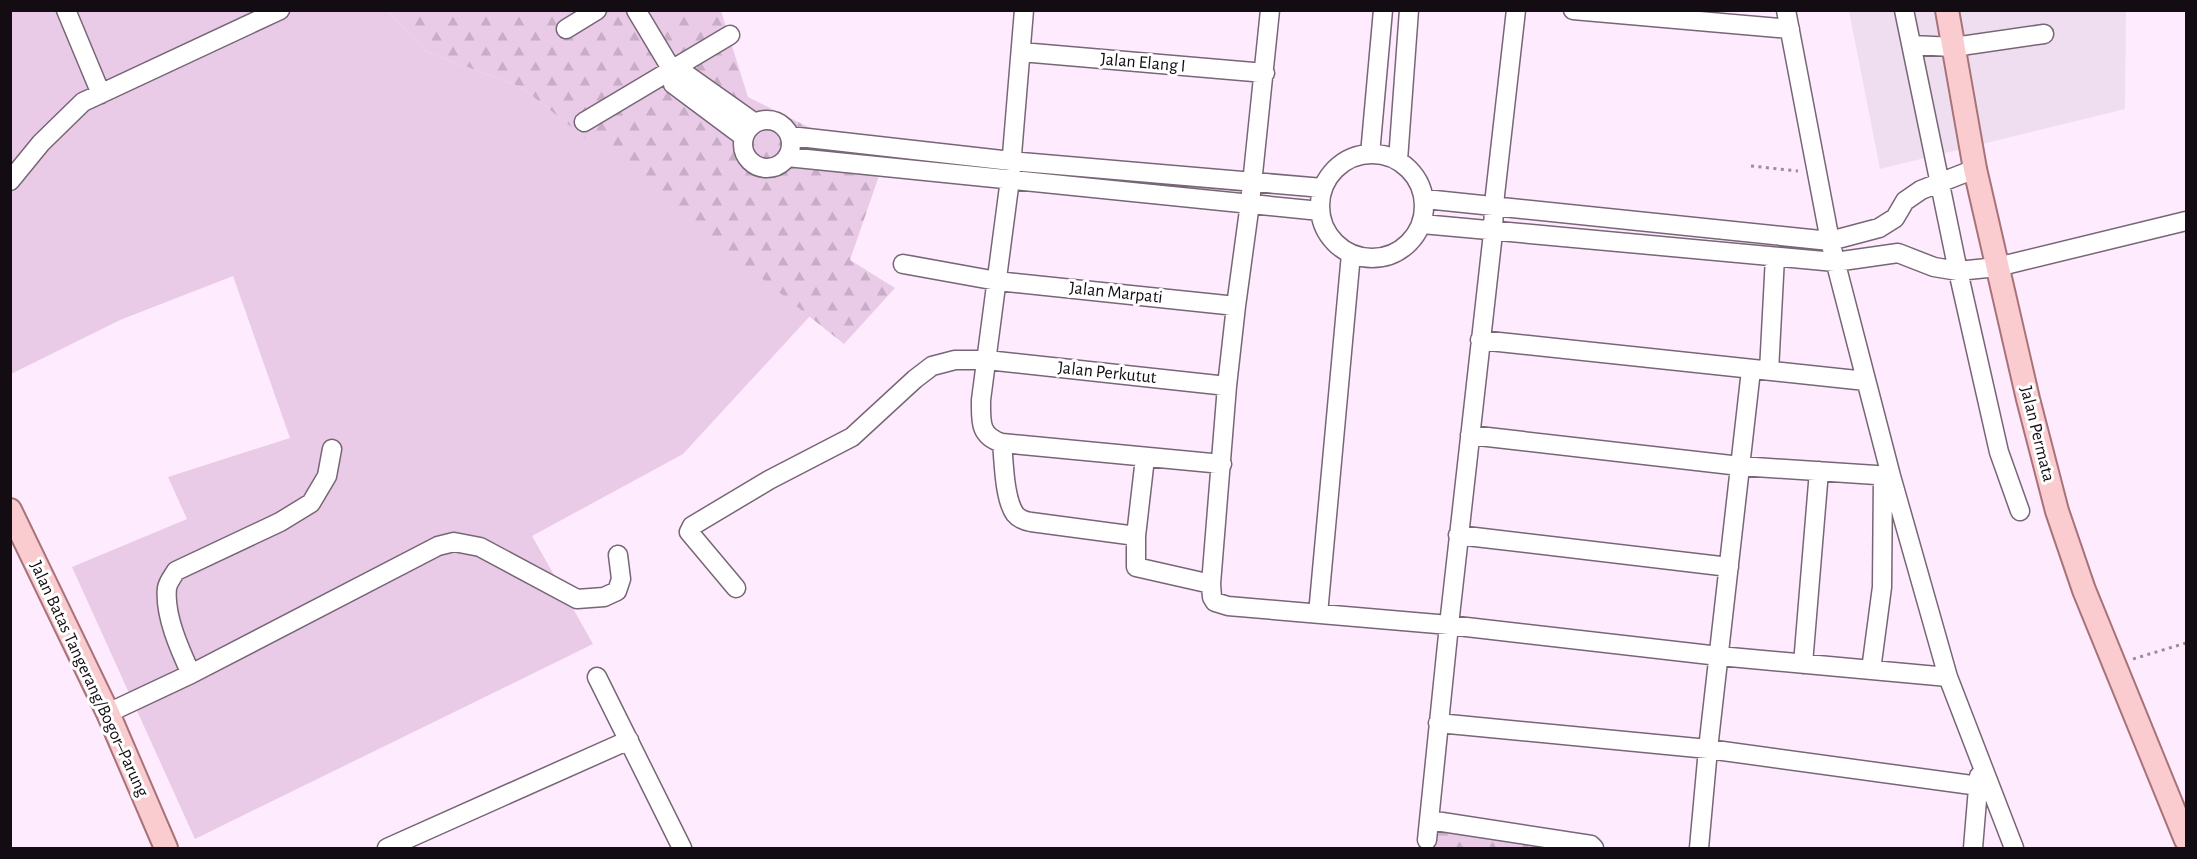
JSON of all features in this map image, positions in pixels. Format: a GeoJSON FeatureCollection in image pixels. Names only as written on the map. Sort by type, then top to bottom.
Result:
{"type":"FeatureCollection","features":[{"type":"Feature","properties":{"kind":"main road","name":"Jalan Permata"},"geometry":{"type":"LineString","coordinates":[[1947,10],[1975,169],[2028,399],[2057,511],[2084,590],[2187,840]]}},
{"type":"Feature","properties":{"kind":"main road","name":"Jalan Batas Tangerang/Bogor–Parung"},"geometry":{"type":"LineString","coordinates":[[10,510],[108,713],[166,849]]}},
{"type":"Feature","properties":{"kind":"street"},"geometry":{"type":"LineString","coordinates":[[66,10],[101,94]]}},
{"type":"Feature","properties":{"kind":"street"},"geometry":{"type":"LineString","coordinates":[[10,181],[41,143],[83,102],[280,10]]}},
{"type":"Feature","properties":{"kind":"street"},"geometry":{"type":"LineString","coordinates":[[566,29],[597,10]]}},
{"type":"Feature","properties":{"kind":"street"},"geometry":{"type":"LineString","coordinates":[[636,10],[672,70],[673,84],[744,137]]}},
{"type":"Feature","properties":{"kind":"street"},"geometry":{"type":"LineString","coordinates":[[1024,10],[1011,170],[981,418],[984,433],[992,440],[1002,443],[1222,464]]}},
{"type":"Feature","properties":{"kind":"street"},"geometry":{"type":"LineString","coordinates":[[1270,10],[1250,203],[1227,386],[1212,584],[1212,597],[1215,602],[1221,605],[1449,625],[1719,656],[1948,677]]}},
{"type":"Feature","properties":{"kind":"street"},"geometry":{"type":"LineString","coordinates":[[1370,154],[1383,10]]}},
{"type":"Feature","properties":{"kind":"street"},"geometry":{"type":"LineString","coordinates":[[1398,160],[1409,10]]}},
{"type":"Feature","properties":{"kind":"street"},"geometry":{"type":"LineString","coordinates":[[1427,840],[1516,10]]}},
{"type":"Feature","properties":{"kind":"street"},"geometry":{"type":"LineString","coordinates":[[1573,10],[1790,29]]}},
{"type":"Feature","properties":{"kind":"street"},"geometry":{"type":"LineString","coordinates":[[1786,10],[1830,241],[1866,381],[1887,476],[1948,677],[2014,849]]}},
{"type":"Feature","properties":{"kind":"street"},"geometry":{"type":"LineString","coordinates":[[1904,10],[1958,272],[1999,452],[2020,511]]}},
{"type":"Feature","properties":{"kind":"street"},"geometry":{"type":"LineString","coordinates":[[1912,45],[1954,47],[2044,34]]}},
{"type":"Feature","properties":{"kind":"street"},"geometry":{"type":"LineString","coordinates":[[584,122],[730,35]]}},
{"type":"Feature","properties":{"kind":"street","name":"Jalan Elang I"},"geometry":{"type":"LineString","coordinates":[[1021,52],[1264,73]]}},
{"type":"Feature","properties":{"kind":"street"},"geometry":{"type":"LineString","coordinates":[[672,70],[683,72],[755,123]]}},
{"type":"Feature","properties":{"kind":"street"},"geometry":{"type":"LineString","coordinates":[[776,121],[786,129],[791,143],[787,157],[782,163],[768,168],[753,164],[744,152],[744,137],[755,123],[776,121]]}},
{"type":"Feature","properties":{"kind":"street"},"geometry":{"type":"LineString","coordinates":[[790,136],[1011,170],[1320,212]]}},
{"type":"Feature","properties":{"kind":"street"},"geometry":{"type":"LineString","coordinates":[[1370,154],[1384,155],[1398,160],[1416,176],[1425,199],[1422,224],[1409,244],[1387,257],[1375,259],[1351,254],[1339,247],[1329,237],[1320,212],[1323,188],[1336,168],[1346,160],[1370,154]]}},
{"type":"Feature","properties":{"kind":"street"},"geometry":{"type":"LineString","coordinates":[[787,157],[1252,182],[1323,188]]}},
{"type":"Feature","properties":{"kind":"street"},"geometry":{"type":"LineString","coordinates":[[1425,199],[1830,241],[1879,228],[1895,218],[1905,201],[1922,190],[1975,169]]}},
{"type":"Feature","properties":{"kind":"street"},"geometry":{"type":"LineString","coordinates":[[1422,224],[1835,262],[1898,253],[1934,267],[1958,272],[1997,267],[2187,221]]}},
{"type":"Feature","properties":{"kind":"street"},"geometry":{"type":"LineString","coordinates":[[1318,614],[1351,254]]}},
{"type":"Feature","properties":{"kind":"street"},"geometry":{"type":"LineString","coordinates":[[1699,849],[1740,466],[1760,371],[1775,257]]}},
{"type":"Feature","properties":{"kind":"street","name":"Jalan Marpati"},"geometry":{"type":"LineString","coordinates":[[903,264],[997,281],[1236,306]]}},
{"type":"Feature","properties":{"kind":"street"},"geometry":{"type":"LineString","coordinates":[[1480,340],[1866,381]]}},
{"type":"Feature","properties":{"kind":"street","name":"Jalan Perkutut"},"geometry":{"type":"LineString","coordinates":[[736,588],[689,532],[692,526],[769,480],[852,437],[932,366],[955,360],[987,360],[1227,386]]}},
{"type":"Feature","properties":{"kind":"street"},"geometry":{"type":"LineString","coordinates":[[1470,435],[1740,466],[1887,476]]}},
{"type":"Feature","properties":{"kind":"street"},"geometry":{"type":"LineString","coordinates":[[1002,443],[1008,490],[1013,510],[1020,519],[1136,536]]}},
{"type":"Feature","properties":{"kind":"street"},"geometry":{"type":"LineString","coordinates":[[191,674],[176,642],[169,609],[167,586],[176,571],[280,522],[311,503],[327,476],[332,449]]}},
{"type":"Feature","properties":{"kind":"street"},"geometry":{"type":"LineString","coordinates":[[1145,458],[1136,536],[1136,567],[1212,584]]}},
{"type":"Feature","properties":{"kind":"street"},"geometry":{"type":"LineString","coordinates":[[1803,664],[1819,471]]}},
{"type":"Feature","properties":{"kind":"street"},"geometry":{"type":"LineString","coordinates":[[1871,670],[1882,587],[1887,476]]}},
{"type":"Feature","properties":{"kind":"street"},"geometry":{"type":"LineString","coordinates":[[1458,536],[1729,567]]}},
{"type":"Feature","properties":{"kind":"street"},"geometry":{"type":"LineString","coordinates":[[108,713],[191,674],[438,546],[454,542],[480,547],[577,599],[604,597],[617,591],[621,579],[618,555]]}},
{"type":"Feature","properties":{"kind":"street"},"geometry":{"type":"LineString","coordinates":[[597,677],[682,849]]}},
{"type":"Feature","properties":{"kind":"street"},"geometry":{"type":"LineString","coordinates":[[1438,723],[1708,749],[1979,786]]}},
{"type":"Feature","properties":{"kind":"street"},"geometry":{"type":"LineString","coordinates":[[387,849],[629,740]]}},
{"type":"Feature","properties":{"kind":"street"},"geometry":{"type":"LineString","coordinates":[[1973,849],[1979,786],[1979,758]]}},
{"type":"Feature","properties":{"kind":"street"},"geometry":{"type":"LineString","coordinates":[[1429,820],[1591,845],[1593,849]]}},
{"type":"Feature","properties":{"kind":"path"},"geometry":{"type":"LineString","coordinates":[[1751,166],[1818,173]]}},
{"type":"Feature","properties":{"kind":"path"},"geometry":{"type":"LineString","coordinates":[[2114,664],[2187,644]]}},
{"type":"Feature","properties":{"kind":"shaded area"},"geometry":{"type":"Polygon","coordinates":[[[1849,11],[2126,11],[2125,109],[1880,169],[1849,11]]]}},
{"type":"Feature","properties":{"kind":"green space"},"geometry":{"type":"Polygon","coordinates":[[[11,11],[387,11],[427,52],[521,87],[810,316],[683,454],[532,536],[593,644],[195,839],[72,567],[187,519],[168,477],[290,438],[233,276],[120,320],[11,374],[11,11]]]}},
{"type":"Feature","properties":{"kind":"green space"},"geometry":{"type":"Polygon","coordinates":[[[387,11],[721,11],[748,97],[883,164],[850,260],[895,288],[844,344],[521,87],[427,52],[387,11]]]}},
{"type":"Feature","properties":{"kind":"green space"},"geometry":{"type":"Polygon","coordinates":[[[1450,819],[1592,848],[1425,848],[1450,819]]]}}]}
